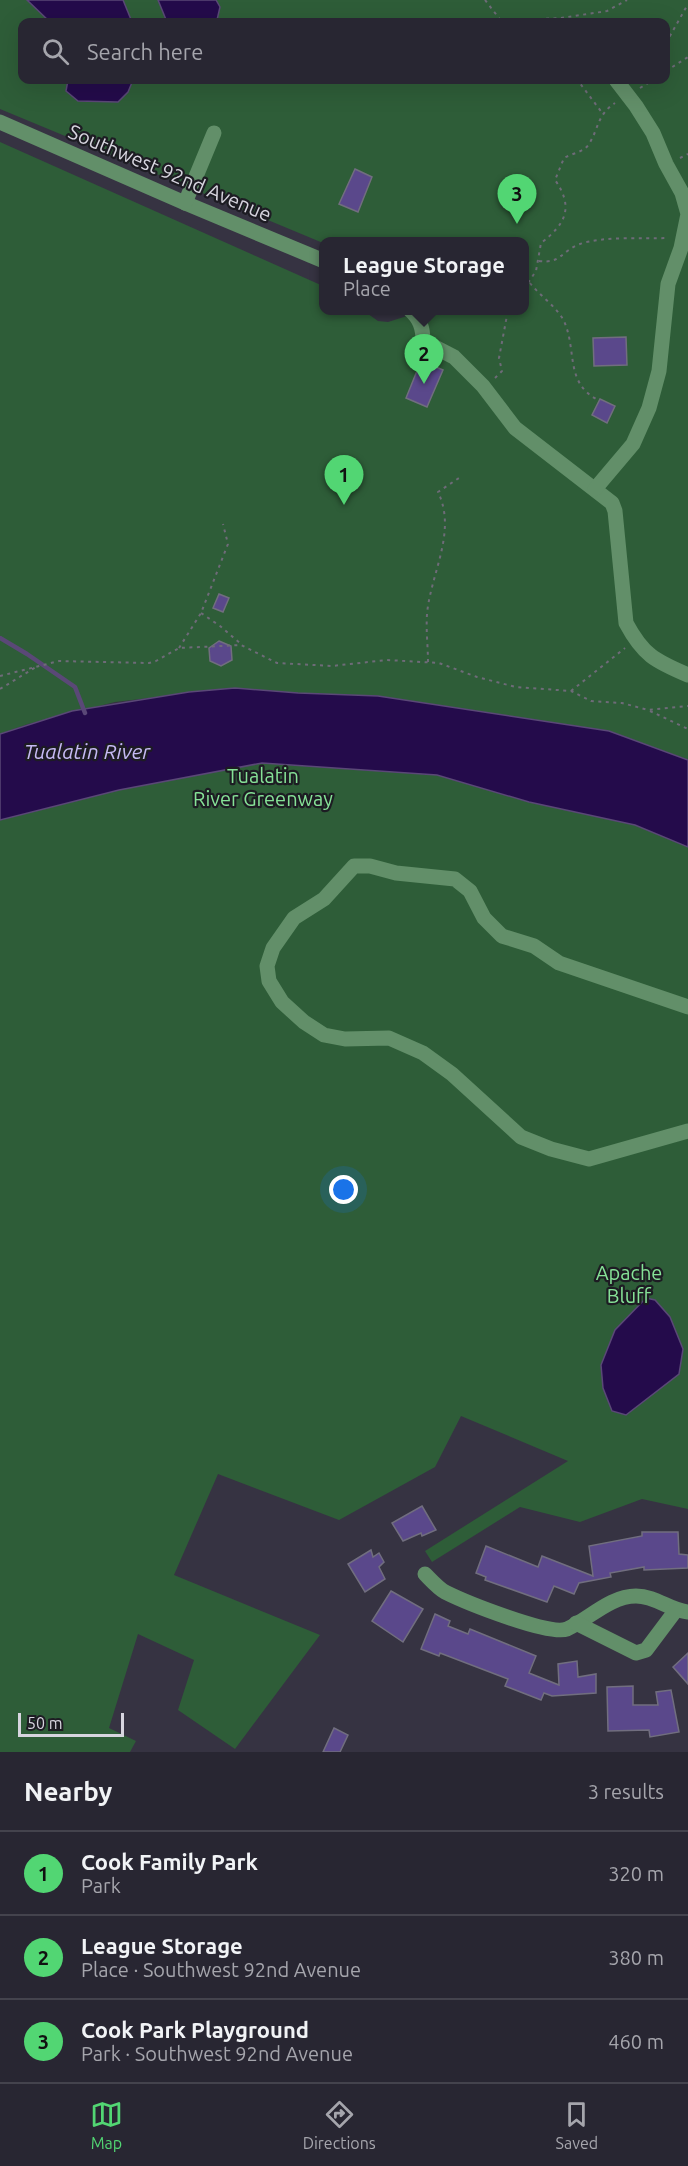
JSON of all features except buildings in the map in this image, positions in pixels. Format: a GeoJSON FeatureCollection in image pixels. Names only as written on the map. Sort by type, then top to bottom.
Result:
{"type":"FeatureCollection","features":[{"type":"Feature","properties":{"kind":"street"},"geometry":{"type":"LineString","coordinates":[[595,489],[633,444],[649,408],[659,371],[668,284],[688,214],[682,193],[653,134],[619,84]]}},
{"type":"Feature","properties":{"kind":"street","name":"Southwest 92nd Avenue"},"geometry":{"type":"LineString","coordinates":[[0,122],[319,259]]}},
{"type":"Feature","properties":{"kind":"street"},"geometry":{"type":"LineString","coordinates":[[185,203],[214,133]]}},
{"type":"Feature","properties":{"kind":"street"},"geometry":{"type":"LineString","coordinates":[[414,315],[422,328],[423,340],[454,357],[483,386],[515,428],[612,503],[615,511],[626,623],[635,640],[649,656],[688,675]]}},
{"type":"Feature","properties":{"kind":"street"},"geometry":{"type":"LineString","coordinates":[[688,1007],[559,963],[534,946],[502,936],[484,918],[470,891],[455,879],[396,873],[370,866],[354,866],[324,899],[294,918],[273,948],[267,966],[269,981],[282,1002],[304,1022],[324,1035],[345,1039],[389,1038],[423,1053],[452,1074],[521,1137],[551,1149],[589,1159],[688,1131]]}},
{"type":"Feature","properties":{"kind":"street"},"geometry":{"type":"LineString","coordinates":[[425,1574],[443,1591],[535,1627],[564,1630],[605,1605],[635,1596],[655,1598],[682,1611],[646,1650],[636,1653],[576,1623]]}},
{"type":"Feature","properties":{"kind":"path"},"geometry":{"type":"LineString","coordinates":[[485,0],[499,18]]}},
{"type":"Feature","properties":{"kind":"path"},"geometry":{"type":"LineString","coordinates":[[561,18],[607,11],[627,0]]}},
{"type":"Feature","properties":{"kind":"path"},"geometry":{"type":"LineString","coordinates":[[670,37],[688,4]]}},
{"type":"Feature","properties":{"kind":"path"},"geometry":{"type":"LineString","coordinates":[[670,68],[688,57]]}},
{"type":"Feature","properties":{"kind":"path"},"geometry":{"type":"LineString","coordinates":[[578,84],[603,114]]}},
{"type":"Feature","properties":{"kind":"path"},"geometry":{"type":"LineString","coordinates":[[596,399],[587,394],[577,382],[568,332],[560,315],[530,283],[539,261],[541,243],[556,232],[564,217],[565,197],[555,180],[564,158],[580,152],[589,145],[596,125],[611,105],[646,84]]}},
{"type":"Feature","properties":{"kind":"path"},"geometry":{"type":"LineString","coordinates":[[539,261],[553,262],[573,247],[594,241],[683,237]]}},
{"type":"Feature","properties":{"kind":"path"},"geometry":{"type":"LineString","coordinates":[[483,386],[502,371],[499,358],[507,315]]}},
{"type":"Feature","properties":{"kind":"path"},"geometry":{"type":"LineString","coordinates":[[428,662],[428,606],[446,526],[445,505],[438,492],[459,478]]}},
{"type":"Feature","properties":{"kind":"path"},"geometry":{"type":"LineString","coordinates":[[179,648],[201,613],[228,544],[223,524]]}},
{"type":"Feature","properties":{"kind":"path"},"geometry":{"type":"LineString","coordinates":[[201,613],[241,645],[277,663],[332,666],[387,660],[439,663],[477,677],[516,687],[571,691],[591,701],[622,703],[648,710],[688,729]]}},
{"type":"Feature","properties":{"kind":"path"},"geometry":{"type":"LineString","coordinates":[[571,691],[635,640]]}},
{"type":"Feature","properties":{"kind":"path"},"geometry":{"type":"LineString","coordinates":[[0,676],[58,661],[149,663],[179,648],[241,645]]}},
{"type":"Feature","properties":{"kind":"path"},"geometry":{"type":"LineString","coordinates":[[0,689],[41,664]]}},
{"type":"Feature","properties":{"kind":"path"},"geometry":{"type":"LineString","coordinates":[[648,710],[688,706]]}},
{"type":"Feature","properties":{"kind":"green space"},"geometry":{"type":"Polygon","coordinates":[[[0,0],[688,0],[688,760],[609,731],[378,696],[235,688],[115,702],[28,724],[0,734],[0,142],[319,284],[319,315],[370,315],[378,321],[388,322],[408,315],[529,315],[529,237],[319,237],[319,241],[0,109],[0,0]]]}},
{"type":"Feature","properties":{"kind":"green space"},"geometry":{"type":"Polygon","coordinates":[[[262,763],[437,775],[529,802],[635,825],[688,847],[688,1509],[642,1499],[580,1522],[520,1507],[432,1562],[425,1551],[568,1461],[461,1416],[435,1467],[339,1520],[218,1474],[174,1575],[320,1635],[235,1749],[178,1710],[194,1660],[138,1634],[109,1728],[136,1741],[130,1752],[0,1752],[0,820],[119,790],[262,763]]]}},
{"type":"Feature","properties":{"kind":"water"},"geometry":{"type":"Polygon","coordinates":[[[27,0],[123,0],[130,18],[46,18],[27,0]]]}},
{"type":"Feature","properties":{"kind":"water"},"geometry":{"type":"Polygon","coordinates":[[[158,0],[216,0],[220,7],[217,18],[165,18],[158,0]]]}},
{"type":"Feature","properties":{"kind":"water"},"geometry":{"type":"Polygon","coordinates":[[[67,84],[131,84],[128,92],[118,102],[78,101],[66,91],[67,84]]]}},
{"type":"Feature","properties":{"kind":"water","name":"Tualatin River"},"geometry":{"type":"Polygon","coordinates":[[[235,688],[378,696],[609,731],[688,760],[688,847],[635,825],[529,802],[437,775],[262,763],[119,790],[0,820],[0,734],[72,711],[189,692],[235,688]]]}},
{"type":"Feature","properties":{"kind":"water"},"geometry":{"type":"Polygon","coordinates":[[[646,1298],[655,1300],[670,1317],[683,1349],[679,1374],[626,1415],[612,1411],[603,1388],[601,1365],[615,1330],[646,1298]]]}},
{"type":"Feature","properties":{"kind":"waterway"},"geometry":{"type":"LineString","coordinates":[[0,638],[75,687],[85,713]]}},
{"type":"Feature","properties":{"kind":"place","name":"Cook Park Playground"},"geometry":{"type":"Point","coordinates":[517,224]}},
{"type":"Feature","properties":{"kind":"place","name":"League Storage"},"geometry":{"type":"Point","coordinates":[424,384]}},
{"type":"Feature","properties":{"kind":"place","name":"Cook Family Park"},"geometry":{"type":"Point","coordinates":[344,505]}},
{"type":"Feature","properties":{"kind":"park label","name":"Tualatin River Greenway"},"geometry":{"type":"Point","coordinates":[263,788]}},
{"type":"Feature","properties":{"kind":"park label","name":"Apache Bluff"},"geometry":{"type":"Point","coordinates":[629,1284]}}]}
